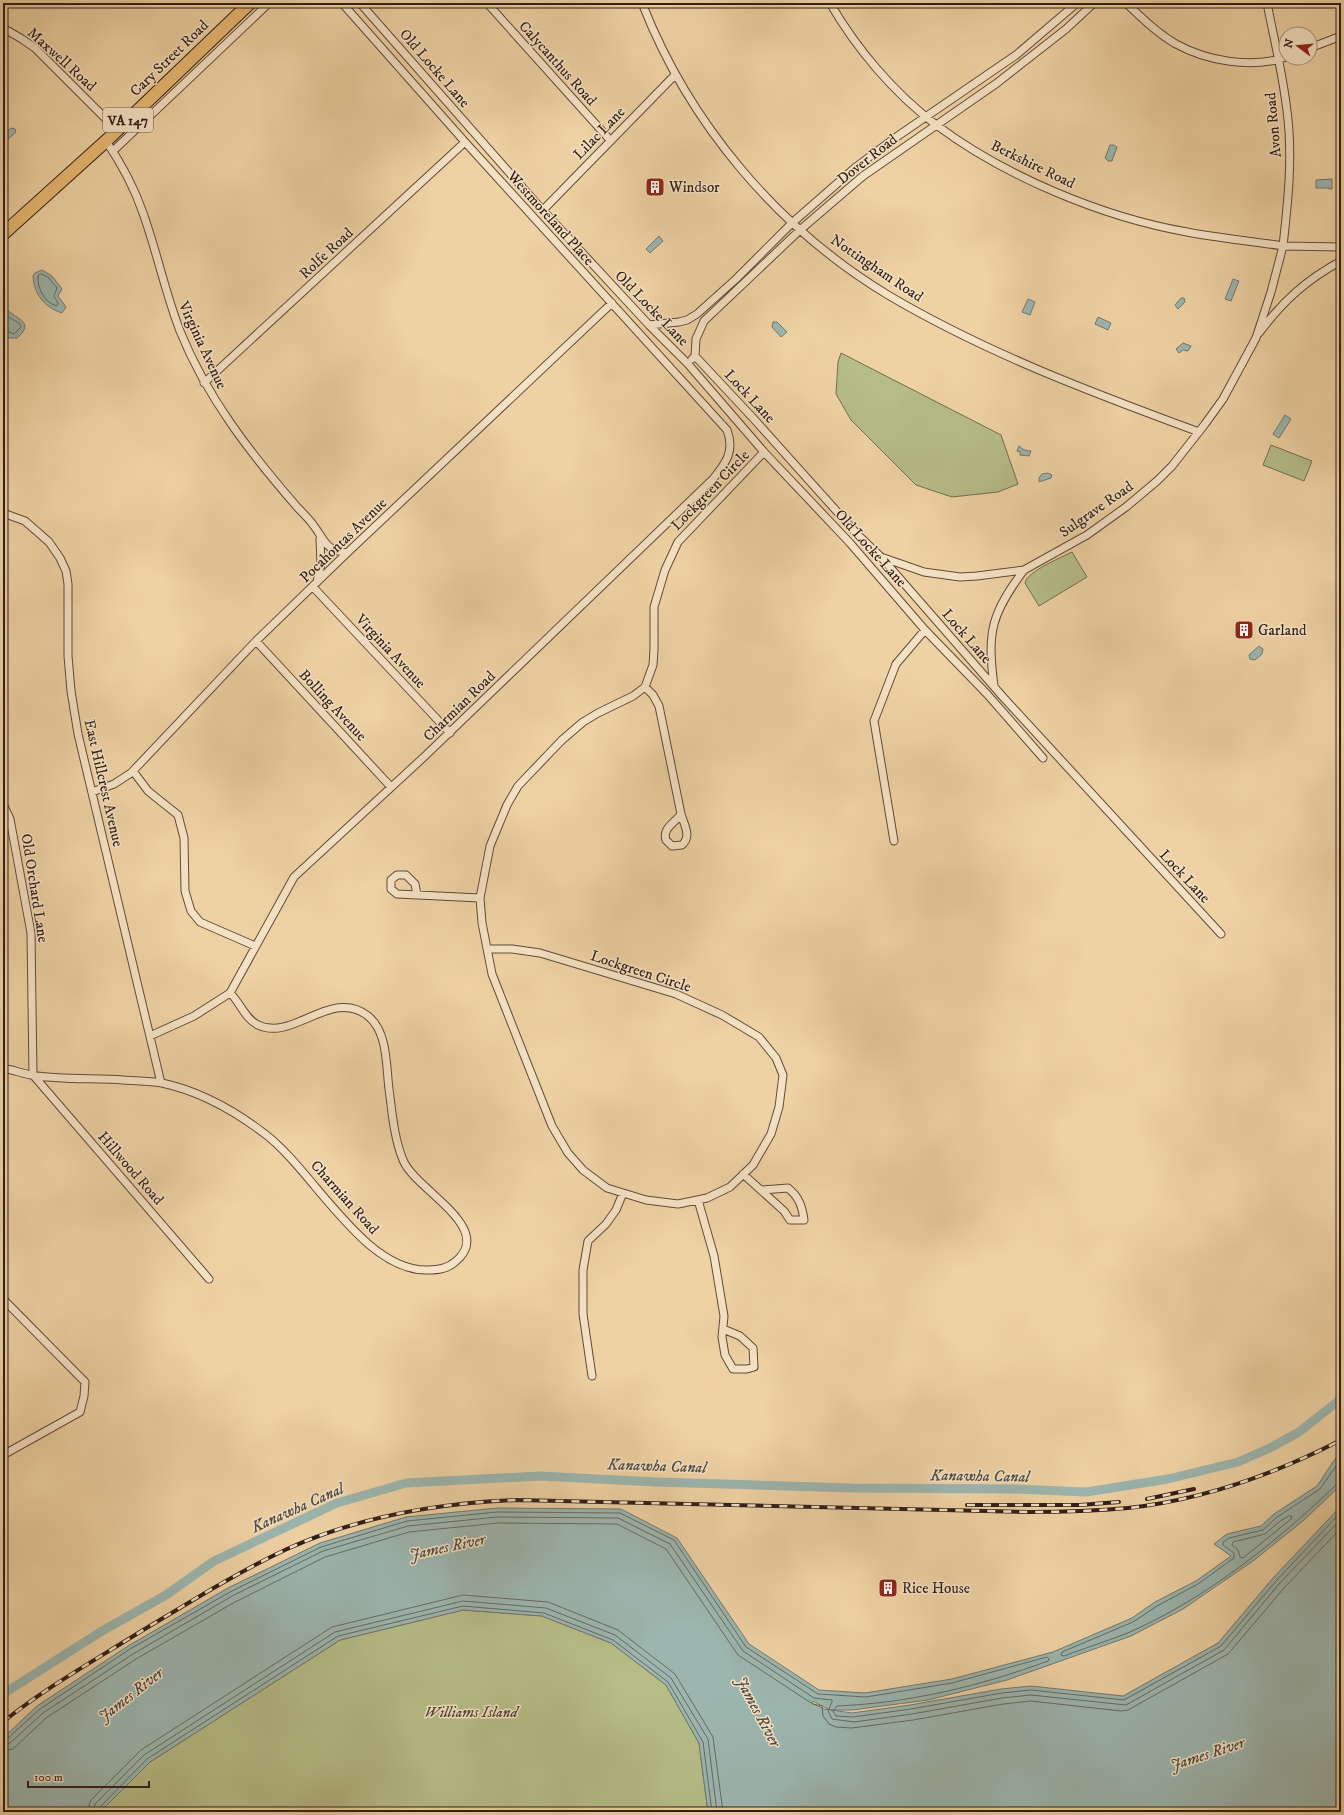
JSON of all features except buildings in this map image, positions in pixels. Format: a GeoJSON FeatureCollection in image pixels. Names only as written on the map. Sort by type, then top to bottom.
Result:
{"type":"FeatureCollection","features":[{"type":"Feature","properties":{"kind":"main road","name":"Cary Street Road"},"geometry":{"type":"LineString","coordinates":[[3,234],[106,141],[250,3]]}},
{"type":"Feature","properties":{"kind":"street"},"geometry":{"type":"LineString","coordinates":[[113,151],[269,3]]}},
{"type":"Feature","properties":{"kind":"street","name":"Westmoreland Place"},"geometry":{"type":"LineString","coordinates":[[342,3],[465,142],[727,430],[731,440],[729,454]]}},
{"type":"Feature","properties":{"kind":"street","name":"Old Locke Lane"},"geometry":{"type":"LineString","coordinates":[[360,3],[543,210],[649,325],[688,364],[764,452],[850,543],[926,630],[987,694],[1043,758]]}},
{"type":"Feature","properties":{"kind":"street","name":"Calycanthus Road"},"geometry":{"type":"LineString","coordinates":[[488,3],[610,140]]}},
{"type":"Feature","properties":{"kind":"street","name":"Nottingham Road"},"geometry":{"type":"LineString","coordinates":[[642,3],[675,75],[702,117],[729,153],[764,194],[792,223],[858,275],[925,316],[1012,358],[1078,387],[1199,432]]}},
{"type":"Feature","properties":{"kind":"street","name":"Berkshire Road"},"geometry":{"type":"LineString","coordinates":[[830,3],[840,20],[875,66],[890,83],[927,117],[936,125],[985,156],[1014,172],[1097,208],[1186,232],[1283,246]]}},
{"type":"Feature","properties":{"kind":"street","name":"Dover Road"},"geometry":{"type":"LineString","coordinates":[[649,325],[679,322],[697,314],[736,279],[792,223],[856,167],[892,140],[1016,55],[1077,3]]}},
{"type":"Feature","properties":{"kind":"street","name":"Dover Road"},"geometry":{"type":"LineString","coordinates":[[695,356],[696,339],[704,321],[800,230],[863,176],[1021,64],[1066,29],[1094,3]]}},
{"type":"Feature","properties":{"kind":"street"},"geometry":{"type":"LineString","coordinates":[[1126,3],[1145,22],[1161,35],[1196,53],[1221,60],[1243,62],[1278,60]]}},
{"type":"Feature","properties":{"kind":"street","name":"Avon Road"},"geometry":{"type":"LineString","coordinates":[[1267,3],[1278,60]]}},
{"type":"Feature","properties":{"kind":"street","name":"Maxwell Road"},"geometry":{"type":"LineString","coordinates":[[3,28],[22,38],[35,48],[117,130]]}},
{"type":"Feature","properties":{"kind":"street"},"geometry":{"type":"LineString","coordinates":[[1318,45],[1341,36]]}},
{"type":"Feature","properties":{"kind":"street","name":"Avon Road"},"geometry":{"type":"LineString","coordinates":[[1279,66],[1287,111],[1290,141],[1288,208],[1283,246]]}},
{"type":"Feature","properties":{"kind":"street","name":"Lilac Lane"},"geometry":{"type":"LineString","coordinates":[[543,210],[675,75]]}},
{"type":"Feature","properties":{"kind":"street","name":"Virginia Avenue"},"geometry":{"type":"LineString","coordinates":[[106,141],[128,178],[143,212],[168,300],[204,383],[240,438],[265,470],[315,527],[320,537],[330,548],[347,553]]}},
{"type":"Feature","properties":{"kind":"street","name":"Rolfe Road"},"geometry":{"type":"LineString","coordinates":[[204,383],[465,142]]}},
{"type":"Feature","properties":{"kind":"street"},"geometry":{"type":"LineString","coordinates":[[1283,246],[1341,247]]}},
{"type":"Feature","properties":{"kind":"street","name":"Sulgrave Road"},"geometry":{"type":"LineString","coordinates":[[1256,338],[1271,292],[1283,246]]}},
{"type":"Feature","properties":{"kind":"street","name":"Sulgrave Road"},"geometry":{"type":"LineString","coordinates":[[881,557],[924,572],[960,577],[977,576],[1024,570],[1087,535],[1126,507],[1172,466],[1223,399],[1256,338],[1278,309],[1293,293],[1308,281],[1341,261]]}},
{"type":"Feature","properties":{"kind":"street","name":"Pocahontas Avenue"},"geometry":{"type":"LineString","coordinates":[[92,792],[114,784],[133,771],[256,641],[612,303]]}},
{"type":"Feature","properties":{"kind":"street"},"geometry":{"type":"LineString","coordinates":[[688,364],[695,356]]}},
{"type":"Feature","properties":{"kind":"street","name":"Lock Lane"},"geometry":{"type":"LineString","coordinates":[[695,356],[858,535],[881,557],[994,687],[1221,934]]}},
{"type":"Feature","properties":{"kind":"street","name":"Lockgreen Circle"},"geometry":{"type":"LineString","coordinates":[[487,950],[512,948],[540,953],[676,994],[722,1015],[759,1036],[776,1058],[783,1075],[779,1107],[771,1134],[753,1165],[730,1187],[708,1198],[678,1204],[646,1200],[607,1188],[583,1170],[568,1153],[552,1126],[492,974],[487,950],[482,923],[480,898],[490,846],[500,820],[518,786],[562,740],[583,722],[633,696],[645,687],[652,664],[654,649],[654,607],[665,570],[678,542],[764,452]]}},
{"type":"Feature","properties":{"kind":"street","name":"Charmian Road"},"geometry":{"type":"LineString","coordinates":[[150,1036],[194,1016],[230,993],[294,877],[450,733],[713,479],[729,454]]}},
{"type":"Feature","properties":{"kind":"street","name":"East Hillcrest Avenue"},"geometry":{"type":"LineString","coordinates":[[3,513],[25,521],[49,542],[60,558],[66,571],[68,584],[68,656],[71,691],[78,734],[161,1083]]}},
{"type":"Feature","properties":{"kind":"street"},"geometry":{"type":"LineString","coordinates":[[850,543],[858,535]]}},
{"type":"Feature","properties":{"kind":"street"},"geometry":{"type":"LineString","coordinates":[[315,585],[321,564],[320,537]]}},
{"type":"Feature","properties":{"kind":"street"},"geometry":{"type":"LineString","coordinates":[[994,687],[990,654],[996,617],[1010,589],[1024,570]]}},
{"type":"Feature","properties":{"kind":"street","name":"Virginia Avenue"},"geometry":{"type":"LineString","coordinates":[[315,585],[450,733]]}},
{"type":"Feature","properties":{"kind":"street"},"geometry":{"type":"LineString","coordinates":[[894,841],[874,721],[896,664],[926,630]]}},
{"type":"Feature","properties":{"kind":"street","name":"Bolling Avenue"},"geometry":{"type":"LineString","coordinates":[[256,641],[391,787]]}},
{"type":"Feature","properties":{"kind":"street"},"geometry":{"type":"LineString","coordinates":[[645,687],[653,695],[659,706],[681,814]]}},
{"type":"Feature","properties":{"kind":"street"},"geometry":{"type":"LineString","coordinates":[[133,771],[148,791],[178,815],[184,838],[185,891],[191,911],[200,922],[255,946]]}},
{"type":"Feature","properties":{"kind":"street","name":"Old Orchard Lane"},"geometry":{"type":"LineString","coordinates":[[3,804],[10,819],[31,933],[33,1075]]}},
{"type":"Feature","properties":{"kind":"street"},"geometry":{"type":"LineString","coordinates":[[417,895],[480,898]]}},
{"type":"Feature","properties":{"kind":"street","name":"Charmian Road"},"geometry":{"type":"LineString","coordinates":[[3,1068],[33,1075],[161,1083],[196,1094],[233,1113],[265,1134],[297,1164],[333,1208],[354,1230],[389,1259],[404,1267],[416,1270],[441,1270],[462,1256],[467,1244],[466,1232],[462,1225],[457,1218],[418,1180],[404,1161],[396,1134],[382,1039],[377,1025],[362,1012],[346,1008],[328,1010],[284,1027],[268,1029],[255,1024],[230,993]]}},
{"type":"Feature","properties":{"kind":"street","name":"Hillwood Road"},"geometry":{"type":"LineString","coordinates":[[33,1075],[209,1279]]}},
{"type":"Feature","properties":{"kind":"street"},"geometry":{"type":"LineString","coordinates":[[743,1174],[784,1211],[790,1220],[804,1220],[802,1206],[796,1194],[788,1188],[761,1190]]}},
{"type":"Feature","properties":{"kind":"street"},"geometry":{"type":"LineString","coordinates":[[592,1376],[583,1314],[583,1270],[588,1242],[613,1214],[623,1193]]}},
{"type":"Feature","properties":{"kind":"street"},"geometry":{"type":"LineString","coordinates":[[698,1200],[714,1256],[724,1316],[723,1329],[724,1355],[733,1369],[746,1369],[754,1367],[753,1348],[740,1336],[723,1329]]}},
{"type":"Feature","properties":{"kind":"street"},"geometry":{"type":"LineString","coordinates":[[3,1299],[85,1382],[84,1396],[80,1412],[3,1455]]}},
{"type":"Feature","properties":{"kind":"green space"},"geometry":{"type":"Polygon","coordinates":[[[841,353],[1001,435],[1018,484],[998,492],[952,497],[916,485],[851,420],[836,394],[838,362],[841,353]]]}},
{"type":"Feature","properties":{"kind":"green space"},"geometry":{"type":"Polygon","coordinates":[[[1271,445],[1312,461],[1304,481],[1263,465],[1271,445]]]}},
{"type":"Feature","properties":{"kind":"green space"},"geometry":{"type":"Polygon","coordinates":[[[1072,552],[1087,577],[1039,606],[1025,583],[1027,579],[1031,574],[1045,565],[1072,552]]]}},
{"type":"Feature","properties":{"kind":"green space","name":"Williams Island"},"geometry":{"type":"Polygon","coordinates":[[[463,1610],[542,1616],[611,1643],[666,1685],[699,1743],[708,1812],[100,1812],[150,1762],[340,1640],[463,1610]]]}},
{"type":"Feature","properties":{"kind":"water"},"geometry":{"type":"Polygon","coordinates":[[[11,128],[15,129],[16,132],[6,141],[3,135],[11,128]]]}},
{"type":"Feature","properties":{"kind":"water"},"geometry":{"type":"Polygon","coordinates":[[[1110,145],[1117,147],[1112,161],[1108,161],[1105,158],[1110,145]]]}},
{"type":"Feature","properties":{"kind":"water"},"geometry":{"type":"Polygon","coordinates":[[[1332,179],[1332,189],[1316,188],[1316,180],[1332,179]]]}},
{"type":"Feature","properties":{"kind":"water"},"geometry":{"type":"Polygon","coordinates":[[[659,236],[663,241],[650,253],[646,249],[659,236]]]}},
{"type":"Feature","properties":{"kind":"water"},"geometry":{"type":"Polygon","coordinates":[[[42,270],[52,276],[62,289],[58,296],[66,307],[62,313],[45,303],[35,289],[33,276],[35,273],[42,270]]]}},
{"type":"Feature","properties":{"kind":"water"},"geometry":{"type":"Polygon","coordinates":[[[1233,279],[1239,281],[1231,301],[1225,299],[1233,279]]]}},
{"type":"Feature","properties":{"kind":"water"},"geometry":{"type":"Polygon","coordinates":[[[1181,298],[1184,298],[1185,302],[1178,309],[1175,305],[1181,298]]]}},
{"type":"Feature","properties":{"kind":"water"},"geometry":{"type":"Polygon","coordinates":[[[1028,299],[1035,302],[1030,315],[1022,312],[1028,299]]]}},
{"type":"Feature","properties":{"kind":"water"},"geometry":{"type":"Polygon","coordinates":[[[3,306],[22,320],[24,324],[25,328],[23,332],[17,338],[8,338],[3,333],[3,306]]]}},
{"type":"Feature","properties":{"kind":"water"},"geometry":{"type":"Polygon","coordinates":[[[1098,317],[1111,323],[1108,330],[1095,324],[1098,317]]]}},
{"type":"Feature","properties":{"kind":"water"},"geometry":{"type":"Polygon","coordinates":[[[773,322],[777,322],[787,332],[781,337],[772,327],[773,322]]]}},
{"type":"Feature","properties":{"kind":"water"},"geometry":{"type":"Polygon","coordinates":[[[1183,343],[1191,346],[1188,351],[1183,350],[1179,353],[1176,349],[1183,343]]]}},
{"type":"Feature","properties":{"kind":"water"},"geometry":{"type":"Polygon","coordinates":[[[1285,415],[1291,419],[1279,438],[1273,434],[1285,415]]]}},
{"type":"Feature","properties":{"kind":"water"},"geometry":{"type":"Polygon","coordinates":[[[1019,446],[1024,450],[1031,451],[1029,456],[1020,455],[1020,452],[1017,451],[1019,446]]]}},
{"type":"Feature","properties":{"kind":"water"},"geometry":{"type":"Polygon","coordinates":[[[1048,473],[1052,475],[1051,478],[1039,482],[1039,478],[1042,474],[1048,473]]]}},
{"type":"Feature","properties":{"kind":"water"},"geometry":{"type":"Polygon","coordinates":[[[1259,646],[1263,649],[1262,654],[1255,660],[1250,659],[1249,655],[1259,646]]]}},
{"type":"Feature","properties":{"kind":"water","name":"James River"},"geometry":{"type":"Polygon","coordinates":[[[1341,1455],[1341,1485],[1303,1521],[1253,1561],[1183,1609],[1131,1636],[1007,1680],[928,1700],[852,1710],[831,1710],[852,1713],[910,1705],[1001,1689],[1031,1686],[1123,1696],[1218,1643],[1273,1578],[1341,1506],[1341,1812],[708,1812],[699,1743],[666,1685],[611,1643],[542,1616],[463,1610],[340,1640],[150,1762],[100,1812],[3,1812],[3,1738],[37,1706],[128,1646],[228,1588],[320,1543],[406,1517],[497,1508],[621,1509],[677,1538],[749,1644],[819,1690],[865,1693],[952,1679],[1053,1652],[1132,1618],[1155,1602],[1196,1581],[1231,1556],[1214,1544],[1227,1534],[1261,1526],[1274,1514],[1317,1486],[1335,1459],[1341,1455]],[[813,1701],[812,1703],[824,1709],[830,1710],[813,1701]]]}},
{"type":"Feature","properties":{"kind":"waterway","name":"Kanawha Canal"},"geometry":{"type":"LineString","coordinates":[[3,1694],[102,1631],[166,1595],[214,1561],[337,1503],[406,1483],[540,1476],[656,1482],[851,1488],[1015,1489],[1086,1492],[1168,1479],[1238,1462],[1270,1448],[1299,1432],[1337,1402],[1341,1397]]}},
{"type":"Feature","properties":{"kind":"railway"},"geometry":{"type":"LineString","coordinates":[[3,1722],[35,1698],[84,1666],[229,1579],[287,1549],[315,1538],[343,1528],[400,1513],[458,1504],[517,1500],[1028,1512],[1116,1509],[1183,1499],[1238,1484],[1290,1464],[1341,1440]]}},
{"type":"Feature","properties":{"kind":"railway"},"geometry":{"type":"LineString","coordinates":[[1147,1499],[1194,1489]]}},
{"type":"Feature","properties":{"kind":"railway"},"geometry":{"type":"LineString","coordinates":[[967,1505],[1080,1505],[1119,1502]]}},
{"type":"Feature","properties":{"kind":"place","name":"Windsor"},"geometry":{"type":"Point","coordinates":[655,187]}},
{"type":"Feature","properties":{"kind":"place","name":"Garland"},"geometry":{"type":"Point","coordinates":[1244,630]}},
{"type":"Feature","properties":{"kind":"place","name":"Rice House"},"geometry":{"type":"Point","coordinates":[888,1588]}}]}
